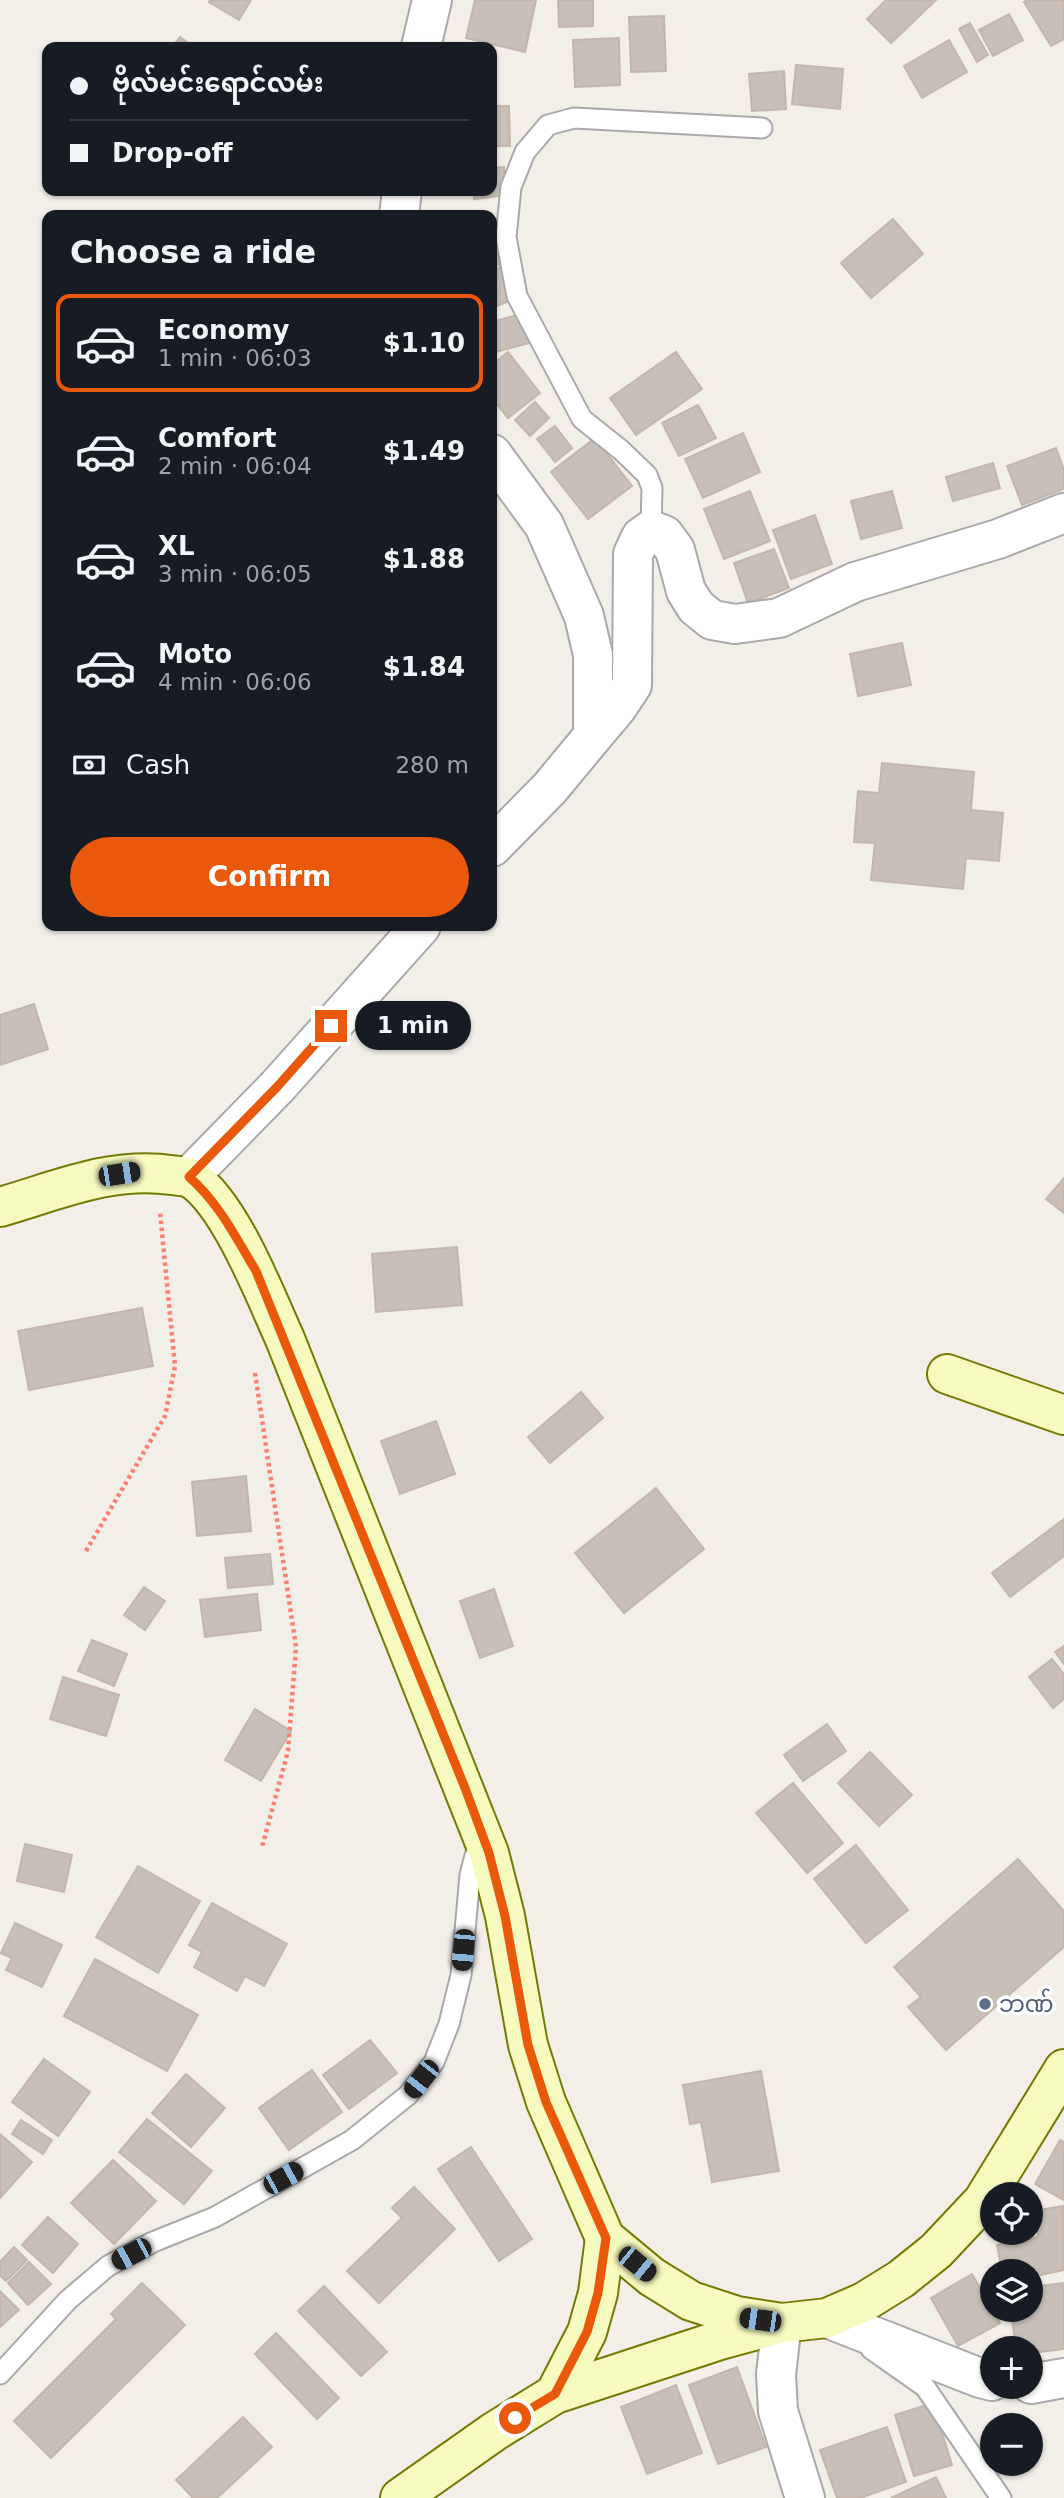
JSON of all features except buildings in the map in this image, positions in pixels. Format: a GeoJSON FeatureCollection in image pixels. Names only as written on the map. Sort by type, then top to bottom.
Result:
{"type":"FeatureCollection","features":[{"type":"Feature","properties":{"kind":"street"},"geometry":{"type":"LineString","coordinates":[[422,42],[432,0]]}},
{"type":"Feature","properties":{"kind":"street"},"geometry":{"type":"LineString","coordinates":[[497,461],[544,525],[584,616],[593,655],[593,736]]}},
{"type":"Feature","properties":{"kind":"street"},"geometry":{"type":"LineString","coordinates":[[497,842],[550,788],[616,709],[632,685],[633,554],[641,537],[651,530],[664,535],[675,550],[687,592],[696,607],[712,620],[735,624],[779,618],[855,582],[998,539],[1064,513]]}},
{"type":"Feature","properties":{"kind":"street"},"geometry":{"type":"LineString","coordinates":[[173,1175],[277,1087],[417,931]]}},
{"type":"Feature","properties":{"kind":"street"},"geometry":{"type":"LineString","coordinates":[[0,1208],[106,1176],[133,1172],[173,1175],[206,1192],[224,1217],[256,1271],[485,1842],[505,1916],[528,2045],[546,2102],[606,2238],[652,2277],[691,2301],[737,2316],[782,2323]]}},
{"type":"Feature","properties":{"kind":"street"},"geometry":{"type":"LineString","coordinates":[[947,1374],[1064,1415]]}},
{"type":"Feature","properties":{"kind":"street"},"geometry":{"type":"LineString","coordinates":[[400,2498],[495,2431],[555,2394],[720,2340],[782,2323],[827,2318],[864,2302],[901,2279],[936,2251],[983,2201],[1064,2069]]}},
{"type":"Feature","properties":{"kind":"street"},"geometry":{"type":"LineString","coordinates":[[555,2394],[587,2332],[598,2293],[606,2238]]}},
{"type":"Feature","properties":{"kind":"street"},"geometry":{"type":"LineString","coordinates":[[827,2318],[980,2378]]}},
{"type":"Feature","properties":{"kind":"street"},"geometry":{"type":"LineString","coordinates":[[782,2323],[776,2374],[778,2410],[805,2498]]}},
{"type":"Feature","properties":{"kind":"street"},"geometry":{"type":"LineString","coordinates":[[1043,2382],[1064,2378]]}},
{"type":"Feature","properties":{"kind":"lane"},"geometry":{"type":"LineString","coordinates":[[651,530],[652,488],[647,475],[582,419],[517,296],[506,237],[511,187],[525,152],[548,125],[574,118],[762,128]]}},
{"type":"Feature","properties":{"kind":"lane"},"geometry":{"type":"LineString","coordinates":[[0,2374],[68,2300],[108,2266],[153,2242],[215,2217],[352,2140],[408,2095],[434,2063],[449,2024],[461,1975],[470,1875],[475,1856],[485,1842]]}},
{"type":"Feature","properties":{"kind":"lane"},"geometry":{"type":"LineString","coordinates":[[827,2318],[925,2387],[1001,2498]]}},
{"type":"Feature","properties":{"kind":"path"},"geometry":{"type":"LineString","coordinates":[[86,1551],[164,1416],[175,1366],[173,1175]]}},
{"type":"Feature","properties":{"kind":"path"},"geometry":{"type":"LineString","coordinates":[[254,1370],[296,1647],[288,1751],[262,1847]]}},
{"type":"Feature","properties":{"kind":"place","name":"ဘဏ်"},"geometry":{"type":"Point","coordinates":[985,2004]}},
{"type":"Feature","properties":{"kind":"route"},"geometry":{"type":"LineString","coordinates":[[331,1026],[277,1087],[189,1177],[206,1192],[224,1217],[256,1271],[465,1788],[489,1853],[505,1916],[528,2045],[546,2102],[606,2238],[598,2293],[587,2332],[555,2394],[515,2418]]}}]}
